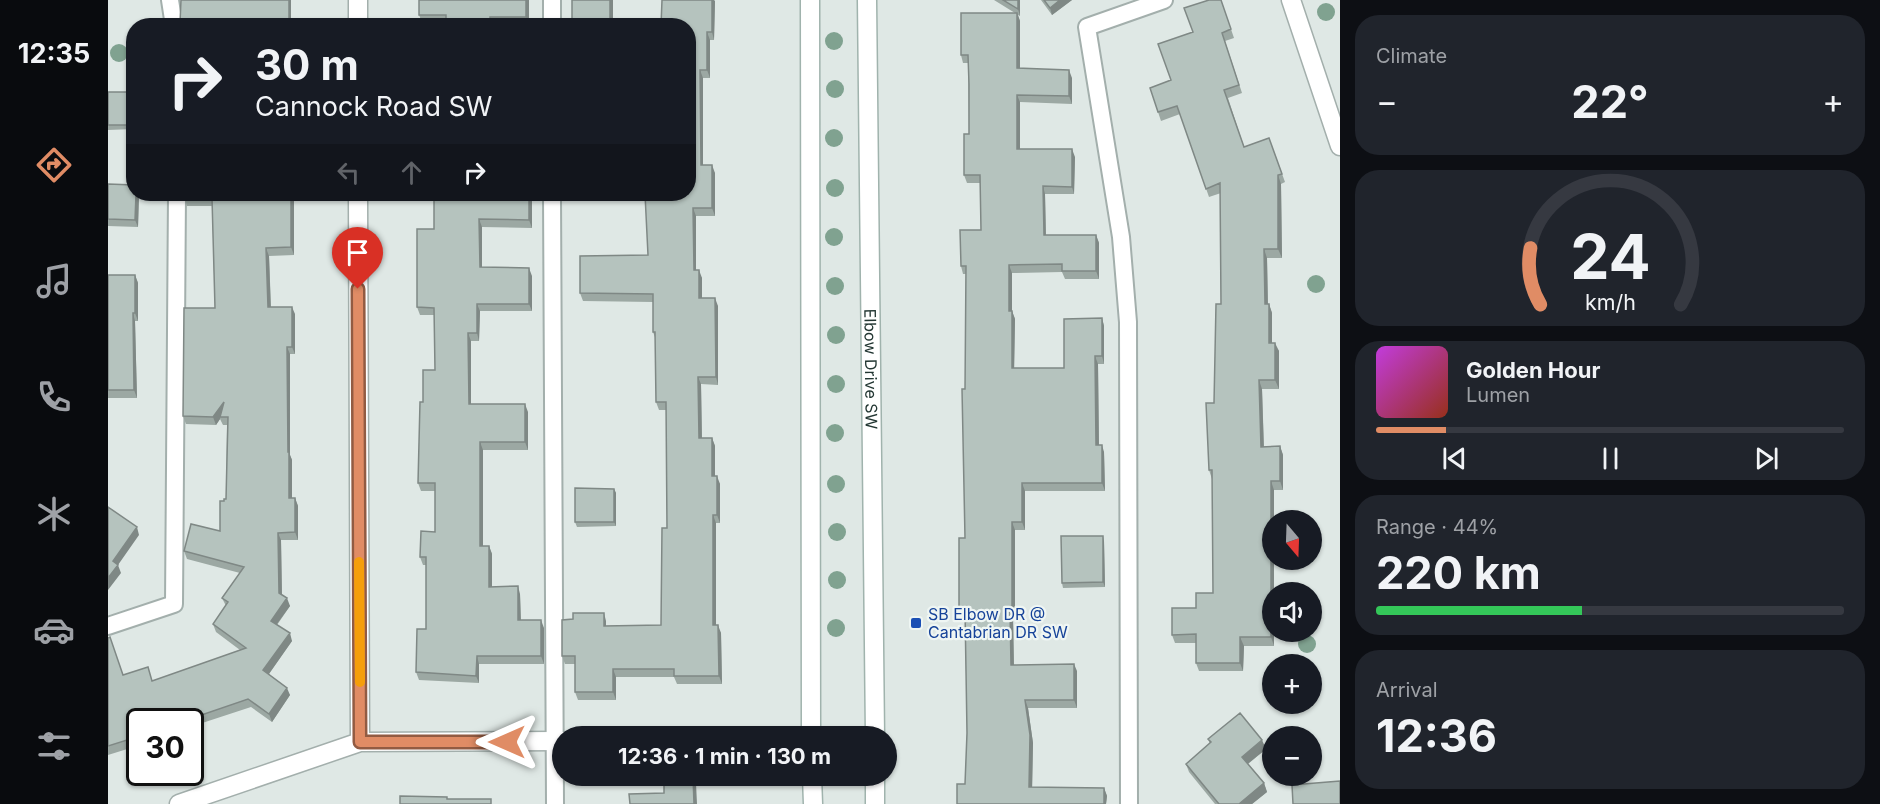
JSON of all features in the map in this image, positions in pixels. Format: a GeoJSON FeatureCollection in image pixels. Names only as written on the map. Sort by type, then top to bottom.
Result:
{"type":"FeatureCollection","features":[{"type":"Feature","properties":{"kind":"street"},"geometry":{"type":"LineString","coordinates":[[358,0],[358,18]]}},
{"type":"Feature","properties":{"kind":"street"},"geometry":{"type":"LineString","coordinates":[[810,0],[811,726]]}},
{"type":"Feature","properties":{"kind":"street","name":"Elbow Drive SW"},"geometry":{"type":"LineString","coordinates":[[867,0],[875,726]]}},
{"type":"Feature","properties":{"kind":"street"},"geometry":{"type":"LineString","coordinates":[[1291,0],[1340,146]]}},
{"type":"Feature","properties":{"kind":"street"},"geometry":{"type":"LineString","coordinates":[[358,201],[360,742]]}},
{"type":"Feature","properties":{"kind":"street"},"geometry":{"type":"LineString","coordinates":[[179,804],[360,742],[552,741]]}},
{"type":"Feature","properties":{"kind":"street"},"geometry":{"type":"LineString","coordinates":[[812,786],[813,804]]}},
{"type":"Feature","properties":{"kind":"street"},"geometry":{"type":"LineString","coordinates":[[875,786],[875,804]]}},
{"type":"Feature","properties":{"kind":"lane"},"geometry":{"type":"LineString","coordinates":[[170,0],[173,18]]}},
{"type":"Feature","properties":{"kind":"lane"},"geometry":{"type":"LineString","coordinates":[[552,0],[552,18]]}},
{"type":"Feature","properties":{"kind":"lane"},"geometry":{"type":"LineString","coordinates":[[1129,804],[1128,322],[1121,237],[1087,27],[1164,0]]}},
{"type":"Feature","properties":{"kind":"lane"},"geometry":{"type":"LineString","coordinates":[[108,626],[174,604],[177,201]]}},
{"type":"Feature","properties":{"kind":"lane"},"geometry":{"type":"LineString","coordinates":[[552,201],[559,726]]}},
{"type":"Feature","properties":{"kind":"lane"},"geometry":{"type":"LineString","coordinates":[[555,804],[556,786]]}},
{"type":"Feature","properties":{"kind":"building"},"geometry":{"type":"Polygon","coordinates":[[[181,0],[289,0],[289,18],[180,18],[181,0]]]}},
{"type":"Feature","properties":{"kind":"building"},"geometry":{"type":"Polygon","coordinates":[[[419,0],[526,0],[526,17],[446,18],[446,15],[419,15],[419,0]]]}},
{"type":"Feature","properties":{"kind":"building"},"geometry":{"type":"Polygon","coordinates":[[[572,0],[610,0],[610,18],[572,18],[572,0]]]}},
{"type":"Feature","properties":{"kind":"building"},"geometry":{"type":"Polygon","coordinates":[[[662,0],[712,0],[712,32],[707,32],[707,70],[700,70],[701,165],[712,165],[712,208],[693,208],[694,270],[699,270],[699,298],[715,298],[716,377],[698,377],[699,438],[712,438],[712,476],[717,476],[717,515],[713,515],[713,625],[718,625],[719,676],[674,676],[674,669],[613,669],[613,692],[575,692],[575,656],[562,656],[562,620],[573,619],[573,613],[604,613],[604,626],[661,625],[662,528],[667,528],[666,402],[656,402],[653,294],[580,293],[580,256],[648,255],[645,201],[696,201],[696,18],[661,18],[662,0]]]}},
{"type":"Feature","properties":{"kind":"building"},"geometry":{"type":"Polygon","coordinates":[[[1003,0],[1018,0],[1018,9],[1003,0]]]}},
{"type":"Feature","properties":{"kind":"building"},"geometry":{"type":"Polygon","coordinates":[[[1044,0],[1060,0],[1050,8],[1044,0]]]}},
{"type":"Feature","properties":{"kind":"building"},"geometry":{"type":"Polygon","coordinates":[[[1209,0],[1221,0],[1231,29],[1222,33],[1239,85],[1224,90],[1244,147],[1269,138],[1282,174],[1278,175],[1278,249],[1264,249],[1265,304],[1269,304],[1269,343],[1275,343],[1275,380],[1259,380],[1261,447],[1280,446],[1280,481],[1271,481],[1271,510],[1262,510],[1262,570],[1271,570],[1271,582],[1262,582],[1262,637],[1240,637],[1240,663],[1196,663],[1196,634],[1172,635],[1172,608],[1196,608],[1196,593],[1213,593],[1212,470],[1209,470],[1206,403],[1214,403],[1216,304],[1221,304],[1220,183],[1206,189],[1177,106],[1158,112],[1150,88],[1171,80],[1158,44],[1193,32],[1184,8],[1209,0]]]}},
{"type":"Feature","properties":{"kind":"building"},"geometry":{"type":"Polygon","coordinates":[[[961,13],[1017,13],[1017,68],[1069,70],[1069,96],[1017,95],[1017,149],[1072,149],[1072,187],[1043,186],[1044,235],[1096,235],[1096,271],[1062,271],[1062,264],[1009,265],[1012,368],[1064,368],[1064,319],[1102,318],[1102,356],[1095,356],[1096,445],[1102,445],[1102,483],[1022,483],[1022,522],[1012,522],[1011,665],[1074,664],[1074,700],[1025,700],[1030,735],[1029,787],[1104,788],[1104,804],[957,804],[957,784],[965,784],[967,733],[965,610],[959,610],[959,538],[965,538],[962,389],[965,389],[966,266],[961,266],[960,230],[981,230],[980,175],[964,175],[964,134],[969,134],[969,84],[968,55],[961,55],[961,13]]]}},
{"type":"Feature","properties":{"kind":"building"},"geometry":{"type":"Polygon","coordinates":[[[108,92],[126,92],[126,125],[108,125],[108,92]]]}},
{"type":"Feature","properties":{"kind":"building"},"geometry":{"type":"Polygon","coordinates":[[[108,184],[126,185],[126,201],[136,201],[135,220],[108,219],[108,184]]]}},
{"type":"Feature","properties":{"kind":"building"},"geometry":{"type":"Polygon","coordinates":[[[212,201],[291,201],[291,247],[266,248],[268,307],[292,307],[292,347],[287,347],[288,452],[289,498],[295,498],[295,532],[278,533],[279,593],[287,598],[271,621],[290,633],[263,670],[287,688],[269,714],[248,699],[204,714],[204,708],[126,708],[126,740],[108,746],[108,638],[110,637],[123,675],[148,667],[152,681],[246,648],[213,624],[228,602],[222,598],[244,567],[184,551],[191,524],[220,531],[220,501],[226,499],[228,417],[220,417],[224,402],[213,417],[183,416],[184,308],[215,308],[212,201]]]}},
{"type":"Feature","properties":{"kind":"building"},"geometry":{"type":"Polygon","coordinates":[[[434,201],[529,201],[529,220],[479,219],[480,267],[529,268],[529,304],[477,304],[477,333],[468,333],[469,404],[525,404],[525,442],[480,442],[480,546],[489,546],[489,587],[518,586],[518,620],[541,620],[541,656],[477,656],[476,676],[416,672],[417,629],[426,629],[426,557],[420,557],[421,531],[435,532],[435,483],[418,483],[423,370],[435,370],[434,308],[417,307],[417,229],[434,229],[434,201]]]}},
{"type":"Feature","properties":{"kind":"building"},"geometry":{"type":"Polygon","coordinates":[[[108,275],[135,275],[134,390],[108,390],[108,275]]]}},
{"type":"Feature","properties":{"kind":"building"},"geometry":{"type":"Polygon","coordinates":[[[575,488],[614,489],[614,522],[575,522],[575,488]]]}},
{"type":"Feature","properties":{"kind":"building"},"geometry":{"type":"Polygon","coordinates":[[[108,507],[137,527],[113,561],[118,565],[108,578],[108,507]]]}},
{"type":"Feature","properties":{"kind":"building"},"geometry":{"type":"Polygon","coordinates":[[[1061,536],[1103,536],[1103,582],[1062,583],[1061,536]]]}},
{"type":"Feature","properties":{"kind":"building"},"geometry":{"type":"Polygon","coordinates":[[[1240,713],[1262,740],[1242,757],[1262,781],[1262,785],[1239,804],[1219,804],[1186,764],[1211,742],[1208,739],[1240,713]]]}},
{"type":"Feature","properties":{"kind":"building"},"geometry":{"type":"Polygon","coordinates":[[[1340,781],[1340,804],[1293,804],[1292,786],[1322,786],[1322,782],[1340,781]]]}},
{"type":"Feature","properties":{"kind":"building"},"geometry":{"type":"Polygon","coordinates":[[[664,786],[693,786],[694,804],[630,804],[629,794],[664,793],[664,786]]]}},
{"type":"Feature","properties":{"kind":"building"},"geometry":{"type":"Polygon","coordinates":[[[400,796],[491,799],[491,804],[400,804],[400,796]]]}},
{"type":"Feature","properties":{"kind":"slow traffic"},"geometry":{"type":"LineString","coordinates":[[359,562],[360,682]]}},
{"type":"Feature","properties":{"kind":"place","name":"SB Elbow DR @ Cantabrian DR SW"},"geometry":{"type":"Point","coordinates":[916,623]}},
{"type":"Feature","properties":{"kind":"route"},"geometry":{"type":"LineString","coordinates":[[358,289],[360,742],[507,742]]}}]}
